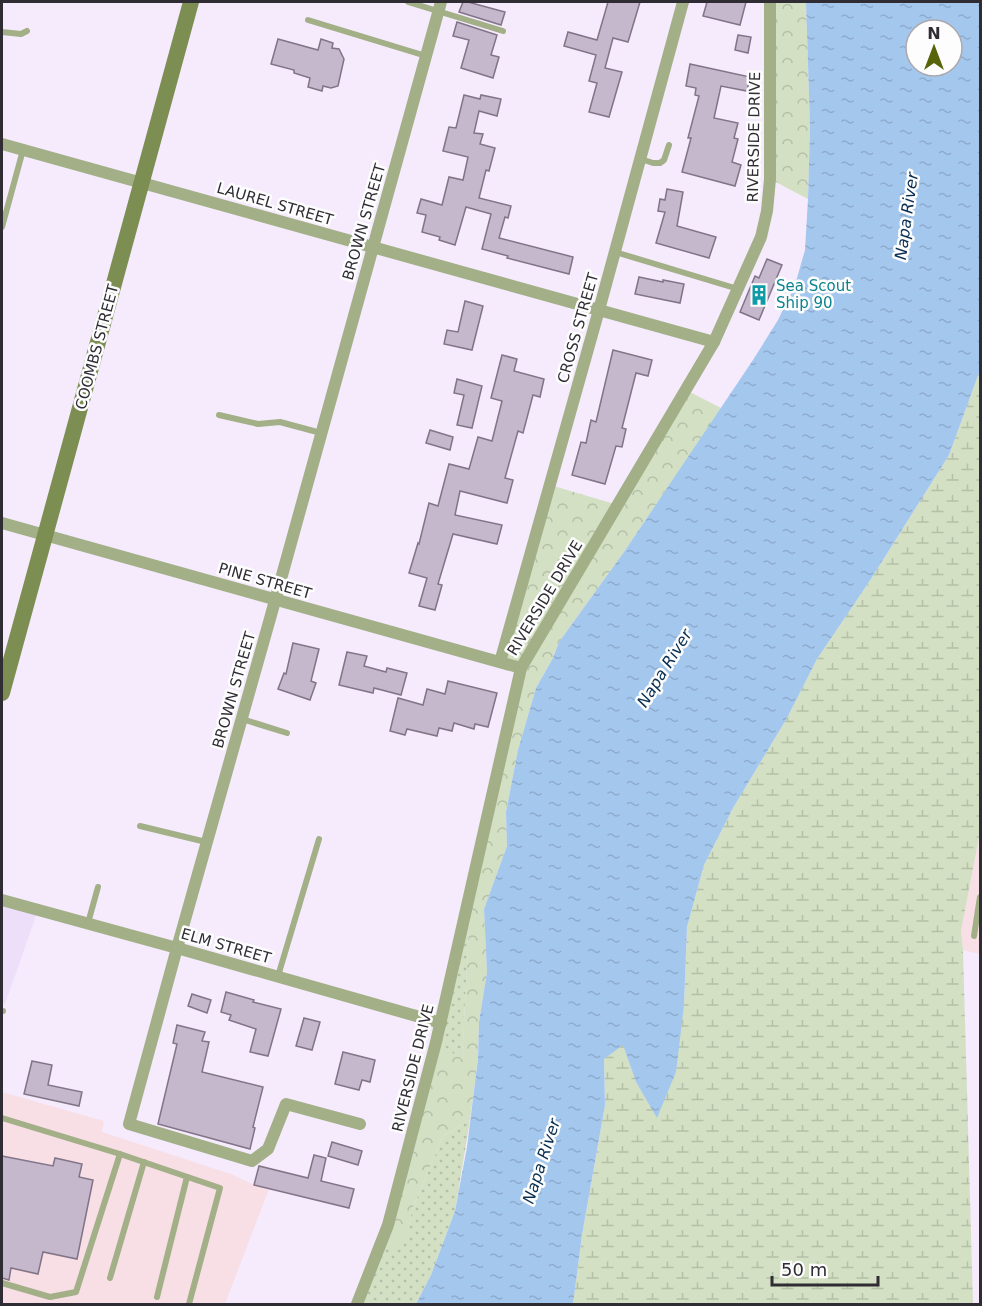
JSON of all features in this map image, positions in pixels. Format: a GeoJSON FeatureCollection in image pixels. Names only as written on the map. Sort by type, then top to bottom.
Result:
{"type":"FeatureCollection","features":[{"type":"Feature","properties":{"kind":"street","name":"COOMBS STREET"},"geometry":{"type":"LineString","coordinates":[[2,693],[191,2]]}},
{"type":"Feature","properties":{"kind":"street","name":"CROSS STREET"},"geometry":{"type":"LineString","coordinates":[[500,662],[683,2]]}},
{"type":"Feature","properties":{"kind":"street","name":"RIVERSIDE DRIVE"},"geometry":{"type":"LineString","coordinates":[[357,1305],[388,1225],[441,1023],[521,668],[714,342],[761,237],[767,211],[770,179],[770,2]]}},
{"type":"Feature","properties":{"kind":"street","name":"BROWN STREET"},"geometry":{"type":"LineString","coordinates":[[360,1124],[286,1104],[268,1149],[252,1161],[129,1124],[439,6]]}},
{"type":"Feature","properties":{"kind":"street","name":"LAUREL STREET"},"geometry":{"type":"LineString","coordinates":[[2,144],[714,342]]}},
{"type":"Feature","properties":{"kind":"street","name":"PINE STREET"},"geometry":{"type":"LineString","coordinates":[[2,523],[521,668]]}},
{"type":"Feature","properties":{"kind":"street","name":"ELM STREET"},"geometry":{"type":"LineString","coordinates":[[2,900],[441,1023]]}},
{"type":"Feature","properties":{"kind":"lane"},"geometry":{"type":"LineString","coordinates":[[408,2],[439,6],[503,31]]}},
{"type":"Feature","properties":{"kind":"lane"},"geometry":{"type":"LineString","coordinates":[[308,20],[426,56]]}},
{"type":"Feature","properties":{"kind":"lane"},"geometry":{"type":"LineString","coordinates":[[2,32],[21,34],[27,31]]}},
{"type":"Feature","properties":{"kind":"lane"},"geometry":{"type":"LineString","coordinates":[[640,159],[660,163],[664,160],[669,145]]}},
{"type":"Feature","properties":{"kind":"lane"},"geometry":{"type":"LineString","coordinates":[[2,227],[22,150]]}},
{"type":"Feature","properties":{"kind":"lane"},"geometry":{"type":"LineString","coordinates":[[615,252],[738,289]]}},
{"type":"Feature","properties":{"kind":"lane"},"geometry":{"type":"LineString","coordinates":[[219,415],[258,424],[280,422],[321,433]]}},
{"type":"Feature","properties":{"kind":"lane"},"geometry":{"type":"LineString","coordinates":[[242,719],[287,733]]}},
{"type":"Feature","properties":{"kind":"lane"},"geometry":{"type":"LineString","coordinates":[[140,826],[207,842]]}},
{"type":"Feature","properties":{"kind":"lane"},"geometry":{"type":"LineString","coordinates":[[278,976],[319,839]]}},
{"type":"Feature","properties":{"kind":"lane"},"geometry":{"type":"LineString","coordinates":[[88,923],[98,887]]}},
{"type":"Feature","properties":{"kind":"lane"},"geometry":{"type":"LineString","coordinates":[[974,936],[981,897]]}},
{"type":"Feature","properties":{"kind":"lane"},"geometry":{"type":"LineString","coordinates":[[2,1118],[220,1188],[189,1305]]}},
{"type":"Feature","properties":{"kind":"lane"},"geometry":{"type":"LineString","coordinates":[[2,1283],[51,1297],[76,1292],[120,1154]]}},
{"type":"Feature","properties":{"kind":"lane"},"geometry":{"type":"LineString","coordinates":[[110,1278],[144,1162]]}},
{"type":"Feature","properties":{"kind":"lane"},"geometry":{"type":"LineString","coordinates":[[157,1297],[187,1177]]}},
{"type":"Feature","properties":{"kind":"shaded area"},"geometry":{"type":"Polygon","coordinates":[[[980,832],[980,954],[963,950],[961,931],[980,832]]]}},
{"type":"Feature","properties":{"kind":"shaded area"},"geometry":{"type":"Polygon","coordinates":[[[2,900],[38,910],[5,1004],[2,1003],[2,900]]]}},
{"type":"Feature","properties":{"kind":"shaded area"},"geometry":{"type":"Polygon","coordinates":[[[2,1092],[104,1121],[102,1132],[231,1174],[269,1189],[225,1304],[2,1304],[2,1092]]]}},
{"type":"Feature","properties":{"kind":"green space"},"geometry":{"type":"Polygon","coordinates":[[[770,2],[806,2],[810,127],[808,199],[770,179],[770,2]]]}},
{"type":"Feature","properties":{"kind":"green space"},"geometry":{"type":"Polygon","coordinates":[[[980,370],[980,832],[961,931],[973,1304],[573,1304],[582,1235],[605,1105],[604,1059],[623,1044],[636,1082],[657,1117],[684,1005],[687,927],[704,865],[733,808],[787,718],[817,659],[871,579],[949,455],[980,370]]]}},
{"type":"Feature","properties":{"kind":"green space"},"geometry":{"type":"Polygon","coordinates":[[[686,390],[721,408],[624,552],[559,642],[536,688],[518,750],[506,812],[507,846],[484,909],[487,972],[479,1022],[478,1059],[470,1120],[443,1136],[413,1207],[405,1243],[378,1252],[436,1042],[462,1059],[471,890],[521,669],[500,662],[550,485],[618,505],[686,390]]]}},
{"type":"Feature","properties":{"kind":"green space"},"geometry":{"type":"Polygon","coordinates":[[[471,890],[462,1060],[436,1042],[471,890]]]}},
{"type":"Feature","properties":{"kind":"green space"},"geometry":{"type":"Polygon","coordinates":[[[470,1120],[455,1211],[431,1275],[416,1304],[357,1304],[378,1252],[405,1242],[413,1207],[443,1136],[470,1120]]]}},
{"type":"Feature","properties":{"kind":"water","name":"Napa River"},"geometry":{"type":"Polygon","coordinates":[[[806,2],[980,2],[980,370],[949,455],[871,579],[817,659],[787,718],[733,808],[704,865],[687,927],[684,1005],[676,1072],[657,1118],[636,1082],[623,1045],[604,1059],[605,1105],[582,1235],[573,1304],[416,1304],[431,1275],[455,1211],[467,1147],[478,1059],[479,1022],[487,972],[484,909],[507,846],[506,812],[518,750],[536,688],[559,642],[624,552],[778,320],[795,285],[805,250],[810,127],[806,2]]]}},
{"type":"Feature","properties":{"kind":"building"},"geometry":{"type":"Polygon","coordinates":[[[463,2],[505,12],[501,25],[459,12],[463,2]]]}},
{"type":"Feature","properties":{"kind":"building"},"geometry":{"type":"Polygon","coordinates":[[[608,2],[640,2],[628,42],[613,38],[605,68],[622,72],[609,117],[589,112],[597,83],[589,81],[596,55],[564,46],[568,32],[597,40],[608,2]]]}},
{"type":"Feature","properties":{"kind":"building"},"geometry":{"type":"Polygon","coordinates":[[[707,2],[746,2],[740,25],[703,16],[707,2]]]}},
{"type":"Feature","properties":{"kind":"building"},"geometry":{"type":"Polygon","coordinates":[[[457,22],[497,35],[491,55],[499,57],[493,78],[461,68],[469,40],[453,36],[457,22]]]}},
{"type":"Feature","properties":{"kind":"building"},"geometry":{"type":"Polygon","coordinates":[[[738,35],[751,37],[748,53],[735,50],[738,35]]]}},
{"type":"Feature","properties":{"kind":"building"},"geometry":{"type":"Polygon","coordinates":[[[278,39],[318,50],[321,39],[333,43],[332,48],[339,49],[344,59],[338,86],[331,88],[323,86],[322,91],[308,87],[310,78],[294,73],[294,70],[271,64],[278,39]]]}},
{"type":"Feature","properties":{"kind":"building"},"geometry":{"type":"Polygon","coordinates":[[[690,64],[750,77],[747,91],[721,86],[714,118],[738,123],[734,138],[738,139],[732,162],[741,165],[735,186],[682,172],[699,96],[695,95],[696,88],[686,86],[690,64]]]}},
{"type":"Feature","properties":{"kind":"building"},"geometry":{"type":"Polygon","coordinates":[[[464,95],[480,99],[481,95],[501,99],[497,116],[479,111],[474,133],[483,134],[480,144],[495,148],[489,171],[486,170],[479,198],[511,206],[499,238],[573,257],[569,274],[482,249],[491,214],[466,207],[455,245],[439,240],[440,237],[422,232],[426,215],[417,213],[421,199],[442,205],[449,177],[463,180],[468,157],[443,151],[449,127],[456,128],[464,95]]]}},
{"type":"Feature","properties":{"kind":"building"},"geometry":{"type":"Polygon","coordinates":[[[667,189],[683,192],[677,226],[716,237],[709,258],[656,243],[665,212],[658,211],[660,199],[665,200],[667,189]]]}},
{"type":"Feature","properties":{"kind":"building","name":"Sea Scout Ship 90"},"geometry":{"type":"Polygon","coordinates":[[[767,259],[782,265],[759,320],[740,312],[755,276],[759,278],[767,259]]]}},
{"type":"Feature","properties":{"kind":"building"},"geometry":{"type":"Polygon","coordinates":[[[639,277],[684,284],[680,303],[635,294],[639,277]]]}},
{"type":"Feature","properties":{"kind":"building"},"geometry":{"type":"Polygon","coordinates":[[[465,301],[483,306],[472,350],[444,344],[447,330],[458,332],[465,301]]]}},
{"type":"Feature","properties":{"kind":"building"},"geometry":{"type":"Polygon","coordinates":[[[613,350],[652,360],[648,376],[636,373],[622,428],[626,429],[622,447],[616,446],[605,484],[572,475],[581,442],[586,443],[591,420],[596,422],[613,350]]]}},
{"type":"Feature","properties":{"kind":"building"},"geometry":{"type":"Polygon","coordinates":[[[502,355],[517,359],[514,371],[544,379],[540,397],[533,395],[523,433],[518,431],[505,478],[513,480],[507,503],[460,491],[455,515],[502,525],[497,544],[453,534],[438,584],[442,585],[435,610],[419,606],[427,578],[409,573],[429,503],[438,506],[449,464],[469,469],[478,437],[492,441],[502,401],[491,398],[502,355]]]}},
{"type":"Feature","properties":{"kind":"building"},"geometry":{"type":"Polygon","coordinates":[[[457,379],[482,386],[472,428],[457,425],[464,395],[454,393],[457,379]]]}},
{"type":"Feature","properties":{"kind":"building"},"geometry":{"type":"Polygon","coordinates":[[[430,430],[453,437],[450,450],[426,443],[430,430]]]}},
{"type":"Feature","properties":{"kind":"building"},"geometry":{"type":"Polygon","coordinates":[[[293,643],[319,649],[311,681],[316,683],[310,700],[278,689],[284,673],[286,674],[293,643]]]}},
{"type":"Feature","properties":{"kind":"building"},"geometry":{"type":"Polygon","coordinates":[[[347,652],[367,656],[364,666],[386,672],[387,668],[407,673],[401,695],[374,688],[373,693],[339,685],[347,652]]]}},
{"type":"Feature","properties":{"kind":"building"},"geometry":{"type":"Polygon","coordinates":[[[448,681],[497,693],[488,727],[475,724],[474,729],[454,723],[452,731],[439,728],[437,736],[407,729],[405,735],[390,731],[398,698],[423,705],[427,689],[445,694],[448,681]]]}},
{"type":"Feature","properties":{"kind":"building"},"geometry":{"type":"Polygon","coordinates":[[[226,992],[281,1009],[268,1056],[250,1052],[256,1029],[229,1020],[231,1015],[221,1012],[226,992]]]}},
{"type":"Feature","properties":{"kind":"building"},"geometry":{"type":"Polygon","coordinates":[[[192,994],[211,1000],[207,1013],[188,1006],[192,994]]]}},
{"type":"Feature","properties":{"kind":"building"},"geometry":{"type":"Polygon","coordinates":[[[304,1018],[320,1022],[312,1050],[296,1046],[304,1018]]]}},
{"type":"Feature","properties":{"kind":"building"},"geometry":{"type":"Polygon","coordinates":[[[177,1025],[205,1032],[202,1041],[209,1042],[202,1072],[263,1087],[250,1149],[158,1124],[177,1044],[173,1043],[177,1025]]]}},
{"type":"Feature","properties":{"kind":"building"},"geometry":{"type":"Polygon","coordinates":[[[343,1052],[375,1060],[370,1082],[362,1080],[359,1090],[335,1084],[343,1052]]]}},
{"type":"Feature","properties":{"kind":"building"},"geometry":{"type":"Polygon","coordinates":[[[32,1061],[52,1065],[48,1085],[82,1092],[79,1106],[24,1094],[32,1061]]]}},
{"type":"Feature","properties":{"kind":"building"},"geometry":{"type":"Polygon","coordinates":[[[332,1142],[362,1151],[358,1165],[328,1156],[332,1142]]]}},
{"type":"Feature","properties":{"kind":"building"},"geometry":{"type":"Polygon","coordinates":[[[314,1155],[326,1158],[321,1181],[354,1189],[349,1208],[254,1185],[259,1166],[308,1178],[314,1155]]]}},
{"type":"Feature","properties":{"kind":"building"},"geometry":{"type":"Polygon","coordinates":[[[2,1156],[53,1166],[55,1158],[82,1164],[79,1177],[93,1180],[77,1259],[43,1252],[38,1274],[11,1268],[9,1280],[2,1278],[2,1156]]]}},
{"type":"Feature","properties":{"kind":"place","name":"Sea Scout Ship 90"},"geometry":{"type":"Point","coordinates":[759,295]}}]}
